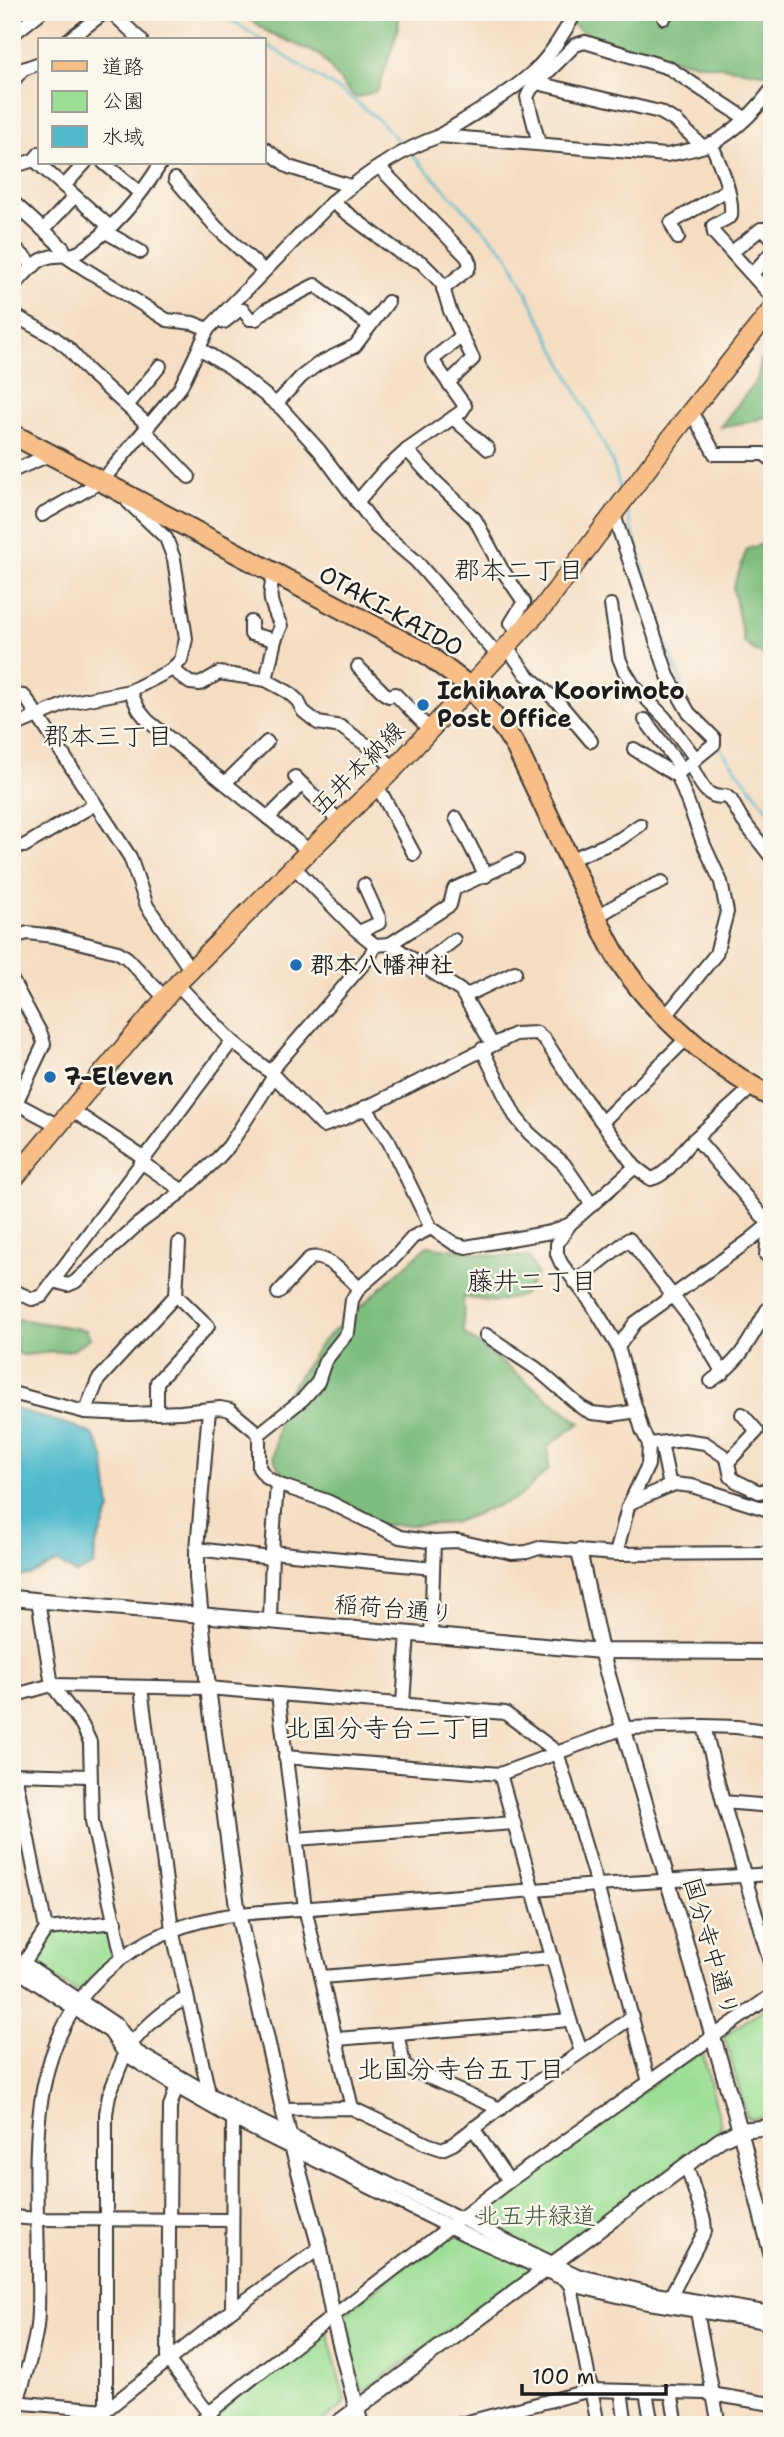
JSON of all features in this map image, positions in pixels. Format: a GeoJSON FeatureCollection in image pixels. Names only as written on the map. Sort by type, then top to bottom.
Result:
{"type":"FeatureCollection","features":[{"type":"Feature","properties":{"kind":"highway","name":"OTAKI-KAIDO"},"geometry":{"type":"LineString","coordinates":[[12,434],[425,653],[470,687],[494,714],[516,747],[624,970],[666,1016],[715,1061],[752,1087],[772,1097]]}},
{"type":"Feature","properties":{"kind":"main road","name":"五井本納線"},"geometry":{"type":"LineString","coordinates":[[12,1181],[177,984],[192,972],[293,866],[394,769],[544,606],[691,411],[772,309]]}},
{"type":"Feature","properties":{"kind":"street"},"geometry":{"type":"LineString","coordinates":[[12,35],[41,12]]}},
{"type":"Feature","properties":{"kind":"street"},"geometry":{"type":"LineString","coordinates":[[71,38],[105,12]]}},
{"type":"Feature","properties":{"kind":"street"},"geometry":{"type":"LineString","coordinates":[[111,12],[139,38]]}},
{"type":"Feature","properties":{"kind":"street"},"geometry":{"type":"LineString","coordinates":[[43,515],[109,485],[147,428],[180,388],[208,328],[332,202],[379,167],[425,141],[440,136],[509,91],[536,69],[567,19],[576,12]]}},
{"type":"Feature","properties":{"kind":"street"},"geometry":{"type":"LineString","coordinates":[[539,144],[527,97],[531,89],[575,46],[585,42],[669,68],[745,118]]}},
{"type":"Feature","properties":{"kind":"street"},"geometry":{"type":"LineString","coordinates":[[12,82],[23,69],[38,64]]}},
{"type":"Feature","properties":{"kind":"street"},"geometry":{"type":"LineString","coordinates":[[537,83],[660,112],[706,145],[732,205],[731,216],[712,229],[772,297]]}},
{"type":"Feature","properties":{"kind":"street"},"geometry":{"type":"LineString","coordinates":[[440,136],[666,155],[706,145],[745,118],[770,95]]}},
{"type":"Feature","properties":{"kind":"street"},"geometry":{"type":"LineString","coordinates":[[266,150],[289,167],[351,186]]}},
{"type":"Feature","properties":{"kind":"street"},"geometry":{"type":"LineString","coordinates":[[12,167],[37,156]]}},
{"type":"Feature","properties":{"kind":"street"},"geometry":{"type":"LineString","coordinates":[[44,164],[106,228],[141,252]]}},
{"type":"Feature","properties":{"kind":"street"},"geometry":{"type":"LineString","coordinates":[[64,186],[84,164]]}},
{"type":"Feature","properties":{"kind":"street"},"geometry":{"type":"LineString","coordinates":[[105,164],[140,193]]}},
{"type":"Feature","properties":{"kind":"street"},"geometry":{"type":"LineString","coordinates":[[12,288],[34,266],[51,256],[67,257],[79,252],[128,208],[160,164]]}},
{"type":"Feature","properties":{"kind":"street"},"geometry":{"type":"LineString","coordinates":[[379,167],[467,257],[470,264],[468,269],[443,289]]}},
{"type":"Feature","properties":{"kind":"street"},"geometry":{"type":"LineString","coordinates":[[175,179],[216,227],[264,271]]}},
{"type":"Feature","properties":{"kind":"street"},"geometry":{"type":"LineString","coordinates":[[678,238],[671,223],[727,190]]}},
{"type":"Feature","properties":{"kind":"street"},"geometry":{"type":"LineString","coordinates":[[43,230],[75,196]]}},
{"type":"Feature","properties":{"kind":"street"},"geometry":{"type":"LineString","coordinates":[[12,201],[63,248],[67,257],[167,320],[208,328]]}},
{"type":"Feature","properties":{"kind":"street"},"geometry":{"type":"LineString","coordinates":[[332,202],[400,253],[421,262],[435,275],[473,359],[448,383]]}},
{"type":"Feature","properties":{"kind":"street"},"geometry":{"type":"LineString","coordinates":[[732,252],[761,229],[772,238]]}},
{"type":"Feature","properties":{"kind":"street"},"geometry":{"type":"LineString","coordinates":[[12,245],[34,266]]}},
{"type":"Feature","properties":{"kind":"street"},"geometry":{"type":"LineString","coordinates":[[752,274],[772,251]]}},
{"type":"Feature","properties":{"kind":"street"},"geometry":{"type":"LineString","coordinates":[[200,349],[225,321],[239,310],[256,319],[267,310],[315,285],[370,326]]}},
{"type":"Feature","properties":{"kind":"street"},"geometry":{"type":"LineString","coordinates":[[276,404],[301,377],[318,364],[355,346],[388,302]]}},
{"type":"Feature","properties":{"kind":"street"},"geometry":{"type":"LineString","coordinates":[[12,314],[68,348],[87,370],[127,406],[189,477]]}},
{"type":"Feature","properties":{"kind":"street"},"geometry":{"type":"LineString","coordinates":[[357,502],[407,450],[465,407],[432,360],[462,336]]}},
{"type":"Feature","properties":{"kind":"street"},"geometry":{"type":"LineString","coordinates":[[200,349],[231,368],[276,404],[319,450],[376,527],[416,561],[503,652],[559,703],[591,741]]}},
{"type":"Feature","properties":{"kind":"street"},"geometry":{"type":"LineString","coordinates":[[127,406],[160,366]]}},
{"type":"Feature","properties":{"kind":"street"},"geometry":{"type":"LineString","coordinates":[[691,411],[715,454],[764,453],[772,460]]}},
{"type":"Feature","properties":{"kind":"street"},"geometry":{"type":"LineString","coordinates":[[453,418],[488,449]]}},
{"type":"Feature","properties":{"kind":"street"},"geometry":{"type":"LineString","coordinates":[[407,450],[475,519],[501,568],[524,602],[511,623],[520,633]]}},
{"type":"Feature","properties":{"kind":"street"},"geometry":{"type":"LineString","coordinates":[[12,471],[52,454]]}},
{"type":"Feature","properties":{"kind":"street"},"geometry":{"type":"LineString","coordinates":[[12,727],[68,704],[130,691],[173,669],[184,653],[186,639],[174,559],[166,538],[109,485]]}},
{"type":"Feature","properties":{"kind":"street"},"geometry":{"type":"LineString","coordinates":[[614,515],[668,676],[689,713],[714,738],[714,744],[686,767]]}},
{"type":"Feature","properties":{"kind":"street"},"geometry":{"type":"LineString","coordinates":[[266,680],[281,626],[270,602],[269,590],[274,575]]}},
{"type":"Feature","properties":{"kind":"street"},"geometry":{"type":"LineString","coordinates":[[611,605],[619,658],[624,670],[634,686],[665,718],[686,767],[688,800],[704,845],[722,882],[727,912],[716,954],[666,1016]]}},
{"type":"Feature","properties":{"kind":"street"},"geometry":{"type":"LineString","coordinates":[[251,622],[251,634],[275,640]]}},
{"type":"Feature","properties":{"kind":"street"},"geometry":{"type":"LineString","coordinates":[[358,667],[385,694],[395,694],[430,730]]}},
{"type":"Feature","properties":{"kind":"street"},"geometry":{"type":"LineString","coordinates":[[173,669],[190,683],[200,684],[219,673],[266,680],[288,692],[298,701],[303,711],[318,723],[341,727],[378,753],[394,769]]}},
{"type":"Feature","properties":{"kind":"street"},"geometry":{"type":"LineString","coordinates":[[130,691],[138,710],[148,721],[309,851]]}},
{"type":"Feature","properties":{"kind":"street"},"geometry":{"type":"LineString","coordinates":[[12,695],[24,696],[130,857],[147,906],[192,972]]}},
{"type":"Feature","properties":{"kind":"street"},"geometry":{"type":"LineString","coordinates":[[645,720],[708,794],[718,798],[726,796],[731,800],[743,821],[772,858]]}},
{"type":"Feature","properties":{"kind":"street"},"geometry":{"type":"LineString","coordinates":[[225,783],[267,742]]}},
{"type":"Feature","properties":{"kind":"street"},"geometry":{"type":"LineString","coordinates":[[634,749],[686,767]]}},
{"type":"Feature","properties":{"kind":"street"},"geometry":{"type":"LineString","coordinates":[[268,818],[298,781],[339,821]]}},
{"type":"Feature","properties":{"kind":"street"},"geometry":{"type":"LineString","coordinates":[[377,785],[414,854]]}},
{"type":"Feature","properties":{"kind":"street"},"geometry":{"type":"LineString","coordinates":[[24,846],[95,804]]}},
{"type":"Feature","properties":{"kind":"street"},"geometry":{"type":"LineString","coordinates":[[456,818],[485,876]]}},
{"type":"Feature","properties":{"kind":"street"},"geometry":{"type":"LineString","coordinates":[[569,860],[620,839],[640,825]]}},
{"type":"Feature","properties":{"kind":"street"},"geometry":{"type":"LineString","coordinates":[[293,866],[375,946],[390,944],[450,905],[454,889],[516,860]]}},
{"type":"Feature","properties":{"kind":"street"},"geometry":{"type":"LineString","coordinates":[[596,917],[662,882]]}},
{"type":"Feature","properties":{"kind":"street"},"geometry":{"type":"LineString","coordinates":[[359,932],[379,923],[364,885]]}},
{"type":"Feature","properties":{"kind":"street"},"geometry":{"type":"LineString","coordinates":[[12,937],[28,933],[54,936],[118,952],[165,998]]}},
{"type":"Feature","properties":{"kind":"street"},"geometry":{"type":"LineString","coordinates":[[423,964],[454,940]]}},
{"type":"Feature","properties":{"kind":"street"},"geometry":{"type":"LineString","coordinates":[[390,944],[461,990],[515,1116],[529,1133],[564,1164],[592,1205]]}},
{"type":"Feature","properties":{"kind":"street"},"geometry":{"type":"LineString","coordinates":[[53,1282],[68,1285],[75,1282],[138,1224],[183,1191],[229,1146],[272,1074],[370,956],[375,946]]}},
{"type":"Feature","properties":{"kind":"street"},"geometry":{"type":"LineString","coordinates":[[465,996],[515,972]]}},
{"type":"Feature","properties":{"kind":"street"},"geometry":{"type":"LineString","coordinates":[[12,980],[44,1044],[14,1102],[57,1125]]}},
{"type":"Feature","properties":{"kind":"street"},"geometry":{"type":"LineString","coordinates":[[177,984],[232,1041],[272,1074],[323,1126],[330,1125],[515,1034],[537,1033],[545,1040],[575,1086],[635,1167],[651,1179],[658,1178],[696,1138],[752,1087]]}},
{"type":"Feature","properties":{"kind":"street"},"geometry":{"type":"LineString","coordinates":[[602,1122],[688,1037]]}},
{"type":"Feature","properties":{"kind":"street"},"geometry":{"type":"LineString","coordinates":[[12,1290],[32,1299],[43,1296],[232,1041]]}},
{"type":"Feature","properties":{"kind":"street"},"geometry":{"type":"LineString","coordinates":[[365,1107],[389,1142],[431,1228],[455,1244],[466,1247],[551,1232],[570,1224]]}},
{"type":"Feature","properties":{"kind":"street"},"geometry":{"type":"LineString","coordinates":[[70,1109],[183,1191]]}},
{"type":"Feature","properties":{"kind":"street"},"geometry":{"type":"LineString","coordinates":[[696,1138],[770,1223],[769,1258]]}},
{"type":"Feature","properties":{"kind":"street"},"geometry":{"type":"LineString","coordinates":[[635,1167],[570,1224],[560,1239],[557,1254],[618,1347],[637,1412],[655,1443],[670,1486]]}},
{"type":"Feature","properties":{"kind":"street"},"geometry":{"type":"LineString","coordinates":[[618,1347],[635,1323],[770,1223]]}},
{"type":"Feature","properties":{"kind":"street"},"geometry":{"type":"LineString","coordinates":[[259,1434],[303,1399],[318,1382],[325,1360],[348,1332],[352,1300],[359,1288],[395,1257],[413,1237],[431,1228]]}},
{"type":"Feature","properties":{"kind":"street"},"geometry":{"type":"LineString","coordinates":[[575,1282],[629,1239],[692,1321],[723,1373]]}},
{"type":"Feature","properties":{"kind":"street"},"geometry":{"type":"LineString","coordinates":[[750,1240],[769,1258]]}},
{"type":"Feature","properties":{"kind":"street"},"geometry":{"type":"LineString","coordinates":[[85,1412],[98,1380],[176,1295],[179,1244]]}},
{"type":"Feature","properties":{"kind":"street"},"geometry":{"type":"LineString","coordinates":[[278,1293],[310,1258],[317,1257],[339,1270],[359,1288]]}},
{"type":"Feature","properties":{"kind":"street"},"geometry":{"type":"LineString","coordinates":[[157,1413],[157,1382],[208,1326],[176,1295]]}},
{"type":"Feature","properties":{"kind":"street"},"geometry":{"type":"LineString","coordinates":[[711,1381],[740,1356],[772,1306]]}},
{"type":"Feature","properties":{"kind":"street"},"geometry":{"type":"LineString","coordinates":[[486,1335],[537,1369],[582,1408],[592,1413],[611,1415],[637,1412]]}},
{"type":"Feature","properties":{"kind":"street"},"geometry":{"type":"LineString","coordinates":[[12,1393],[85,1412],[157,1413],[220,1408],[230,1410],[259,1434]]}},
{"type":"Feature","properties":{"kind":"street"},"geometry":{"type":"LineString","coordinates":[[209,1410],[197,1578],[208,1688],[238,1914],[289,2135],[320,2248],[333,2317],[360,2425]]}},
{"type":"Feature","properties":{"kind":"street"},"geometry":{"type":"LineString","coordinates":[[728,1462],[757,1430],[742,1414]]}},
{"type":"Feature","properties":{"kind":"street"},"geometry":{"type":"LineString","coordinates":[[259,1434],[259,1468],[266,1477],[277,1484],[327,1501],[400,1537],[434,1542],[458,1541],[512,1553],[539,1548],[616,1554],[772,1553]]}},
{"type":"Feature","properties":{"kind":"street"},"geometry":{"type":"LineString","coordinates":[[655,1443],[684,1440],[705,1443],[727,1458],[731,1477],[736,1481],[759,1492],[772,1488]]}},
{"type":"Feature","properties":{"kind":"street"},"geometry":{"type":"LineString","coordinates":[[616,1554],[630,1503],[655,1443]]}},
{"type":"Feature","properties":{"kind":"street"},"geometry":{"type":"LineString","coordinates":[[270,1621],[277,1484]]}},
{"type":"Feature","properties":{"kind":"street"},"geometry":{"type":"LineString","coordinates":[[630,1503],[674,1484],[692,1486],[772,1511]]}},
{"type":"Feature","properties":{"kind":"street"},"geometry":{"type":"LineString","coordinates":[[431,1635],[434,1542]]}},
{"type":"Feature","properties":{"kind":"street"},"geometry":{"type":"LineString","coordinates":[[197,1549],[433,1568]]}},
{"type":"Feature","properties":{"kind":"street","name":"国分寺中通り"},"geometry":{"type":"LineString","coordinates":[[579,1551],[601,1651],[740,2130],[772,2257]]}},
{"type":"Feature","properties":{"kind":"street","name":"稲荷台通り"},"geometry":{"type":"LineString","coordinates":[[12,1598],[601,1651],[772,1652]]}},
{"type":"Feature","properties":{"kind":"street"},"geometry":{"type":"LineString","coordinates":[[38,1600],[52,1685],[82,1725],[90,1742],[92,1821],[122,1958]]}},
{"type":"Feature","properties":{"kind":"street"},"geometry":{"type":"LineString","coordinates":[[403,1703],[408,1633]]}},
{"type":"Feature","properties":{"kind":"street"},"geometry":{"type":"LineString","coordinates":[[12,1696],[52,1685],[208,1688],[505,1713],[557,1752],[597,1885],[649,2082]]}},
{"type":"Feature","properties":{"kind":"street"},"geometry":{"type":"LineString","coordinates":[[141,1687],[172,1929],[209,2092]]}},
{"type":"Feature","properties":{"kind":"street"},"geometry":{"type":"LineString","coordinates":[[278,1694],[305,1908],[352,2108]]}},
{"type":"Feature","properties":{"kind":"street"},"geometry":{"type":"LineString","coordinates":[[704,1726],[723,1802],[772,1969]]}},
{"type":"Feature","properties":{"kind":"street"},"geometry":{"type":"LineString","coordinates":[[285,1757],[500,1774],[624,1728],[704,1726],[772,1732]]}},
{"type":"Feature","properties":{"kind":"street"},"geometry":{"type":"LineString","coordinates":[[47,1929],[13,1774],[89,1776]]}},
{"type":"Feature","properties":{"kind":"street"},"geometry":{"type":"LineString","coordinates":[[500,1774],[581,2052]]}},
{"type":"Feature","properties":{"kind":"street"},"geometry":{"type":"LineString","coordinates":[[723,1802],[772,1806]]}},
{"type":"Feature","properties":{"kind":"street"},"geometry":{"type":"LineString","coordinates":[[296,1839],[514,1823]]}},
{"type":"Feature","properties":{"kind":"street"},"geometry":{"type":"LineString","coordinates":[[320,2248],[232,2309],[106,2410],[14,2406],[37,2326],[37,2129],[41,2095],[50,2057],[77,2004],[99,1977],[153,1937],[211,1918],[533,1890],[772,1874]]}},
{"type":"Feature","properties":{"kind":"street"},"geometry":{"type":"LineString","coordinates":[[12,1981],[17,1966],[47,1929],[116,1922]]}},
{"type":"Feature","properties":{"kind":"street"},"geometry":{"type":"LineString","coordinates":[[322,1977],[552,1958]]}},
{"type":"Feature","properties":{"kind":"street"},"geometry":{"type":"LineString","coordinates":[[17,1966],[24,1975],[77,2004],[128,2049],[233,2119],[294,2150],[548,2267],[567,2281],[584,2288],[697,2312],[772,2323]]}},
{"type":"Feature","properties":{"kind":"street"},"geometry":{"type":"LineString","coordinates":[[198,2425],[454,2222],[772,1996]]}},
{"type":"Feature","properties":{"kind":"street"},"geometry":{"type":"LineString","coordinates":[[106,2410],[106,2113],[109,2095],[128,2049],[155,2017],[187,1998]]}},
{"type":"Feature","properties":{"kind":"street"},"geometry":{"type":"LineString","coordinates":[[284,2109],[352,2108],[442,2149],[453,2144],[631,2018]]}},
{"type":"Feature","properties":{"kind":"street"},"geometry":{"type":"LineString","coordinates":[[337,2039],[570,2020]]}},
{"type":"Feature","properties":{"kind":"street"},"geometry":{"type":"LineString","coordinates":[[397,2034],[404,2063],[410,2069],[500,2109]]}},
{"type":"Feature","properties":{"kind":"street"},"geometry":{"type":"LineString","coordinates":[[178,2081],[209,2092],[454,2222]]}},
{"type":"Feature","properties":{"kind":"street"},"geometry":{"type":"LineString","coordinates":[[178,2081],[170,2107],[168,2360],[209,2414]]}},
{"type":"Feature","properties":{"kind":"street"},"geometry":{"type":"LineString","coordinates":[[232,2309],[233,2119]]}},
{"type":"Feature","properties":{"kind":"street"},"geometry":{"type":"LineString","coordinates":[[335,2425],[720,2140],[740,2130],[772,2127]]}},
{"type":"Feature","properties":{"kind":"street"},"geometry":{"type":"LineString","coordinates":[[473,2128],[509,2181]]}},
{"type":"Feature","properties":{"kind":"street"},"geometry":{"type":"LineString","coordinates":[[670,2297],[705,2231],[686,2164]]}},
{"type":"Feature","properties":{"kind":"street"},"geometry":{"type":"LineString","coordinates":[[12,2217],[232,2220]]}},
{"type":"Feature","properties":{"kind":"street"},"geometry":{"type":"LineString","coordinates":[[548,2267],[670,2297],[772,2313]]}},
{"type":"Feature","properties":{"kind":"street"},"geometry":{"type":"LineString","coordinates":[[567,2281],[571,2287],[598,2425]]}},
{"type":"Feature","properties":{"kind":"street"},"geometry":{"type":"LineString","coordinates":[[697,2312],[719,2425]]}},
{"type":"Feature","properties":{"kind":"street"},"geometry":{"type":"LineString","coordinates":[[456,2425],[591,2390],[714,2395],[772,2404]]}},
{"type":"Feature","properties":{"kind":"street"},"geometry":{"type":"LineString","coordinates":[[621,2391],[626,2425]]}},
{"type":"Feature","properties":{"kind":"street"},"geometry":{"type":"LineString","coordinates":[[646,2392],[652,2425]]}},
{"type":"Feature","properties":{"kind":"street"},"geometry":{"type":"LineString","coordinates":[[671,2392],[677,2425]]}},
{"type":"Feature","properties":{"kind":"green space"},"geometry":{"type":"Polygon","coordinates":[[[239,12],[400,12],[397,33],[378,90],[356,98],[320,55],[268,32],[239,12]]]}},
{"type":"Feature","properties":{"kind":"green space"},"geometry":{"type":"Polygon","coordinates":[[[556,12],[772,12],[772,69],[768,74],[663,58],[585,34],[556,12]]]}},
{"type":"Feature","properties":{"kind":"green space"},"geometry":{"type":"Polygon","coordinates":[[[772,343],[772,414],[754,421],[720,427],[757,380],[761,361],[772,343]]]}},
{"type":"Feature","properties":{"kind":"green space"},"geometry":{"type":"Polygon","coordinates":[[[772,541],[772,657],[757,652],[744,643],[733,588],[747,549],[772,541]]]}},
{"type":"Feature","properties":{"kind":"green space"},"geometry":{"type":"Polygon","coordinates":[[[427,1246],[498,1256],[529,1257],[537,1274],[523,1295],[496,1302],[463,1297],[464,1333],[580,1423],[548,1446],[549,1469],[518,1498],[453,1523],[375,1525],[281,1472],[273,1457],[281,1403],[322,1342],[427,1246]]]}},
{"type":"Feature","properties":{"kind":"green space"},"geometry":{"type":"Polygon","coordinates":[[[12,1318],[86,1330],[90,1338],[73,1350],[24,1355],[12,1352],[12,1318]]]}},
{"type":"Feature","properties":{"kind":"green space"},"geometry":{"type":"Polygon","coordinates":[[[111,1928],[114,1955],[78,1992],[30,1964],[49,1932],[111,1928]]]}},
{"type":"Feature","properties":{"kind":"green space"},"geometry":{"type":"Polygon","coordinates":[[[772,2003],[772,2117],[752,2119],[747,2117],[724,2036],[772,2003]]]}},
{"type":"Feature","properties":{"kind":"green space","name":"北五井緑道"},"geometry":{"type":"Polygon","coordinates":[[[702,2050],[721,2125],[718,2133],[365,2391],[360,2387],[342,2315],[512,2183],[702,2050]]]}},
{"type":"Feature","properties":{"kind":"green space"},"geometry":{"type":"Polygon","coordinates":[[[326,2327],[345,2400],[343,2406],[317,2425],[202,2425],[326,2327]]]}},
{"type":"Feature","properties":{"kind":"water"},"geometry":{"type":"Polygon","coordinates":[[[12,1408],[76,1427],[93,1435],[104,1456],[110,1510],[95,1547],[94,1565],[76,1574],[58,1562],[30,1575],[12,1577],[12,1408]]]}},
{"type":"Feature","properties":{"kind":"waterway"},"geometry":{"type":"LineString","coordinates":[[164,12],[220,17],[238,24],[258,38]]}},
{"type":"Feature","properties":{"kind":"waterway"},"geometry":{"type":"LineString","coordinates":[[266,44],[347,95],[378,119],[404,147]]}},
{"type":"Feature","properties":{"kind":"waterway"},"geometry":{"type":"LineString","coordinates":[[411,154],[507,254],[612,461],[621,492]]}},
{"type":"Feature","properties":{"kind":"waterway"},"geometry":{"type":"LineString","coordinates":[[626,508],[659,623],[686,695]]}},
{"type":"Feature","properties":{"kind":"waterway"},"geometry":{"type":"LineString","coordinates":[[717,745],[772,814]]}},
{"type":"Feature","properties":{"kind":"place","name":"Ichihara Koorimoto Post Office"},"geometry":{"type":"Point","coordinates":[423,705]}},
{"type":"Feature","properties":{"kind":"place","name":"郡本八幡神社"},"geometry":{"type":"Point","coordinates":[296,965]}},
{"type":"Feature","properties":{"kind":"place","name":"7-Eleven"},"geometry":{"type":"Point","coordinates":[50,1077]}},
{"type":"Feature","properties":{"kind":"district","name":"郡本二丁目"},"geometry":{"type":"Point","coordinates":[519,569]}},
{"type":"Feature","properties":{"kind":"district","name":"郡本三丁目"},"geometry":{"type":"Point","coordinates":[108,735]}},
{"type":"Feature","properties":{"kind":"district","name":"藤井二丁目"},"geometry":{"type":"Point","coordinates":[532,1280]}},
{"type":"Feature","properties":{"kind":"district","name":"北国分寺台二丁目"},"geometry":{"type":"Point","coordinates":[389,1727]}},
{"type":"Feature","properties":{"kind":"district","name":"北国分寺台五丁目"},"geometry":{"type":"Point","coordinates":[461,2068]}}]}
